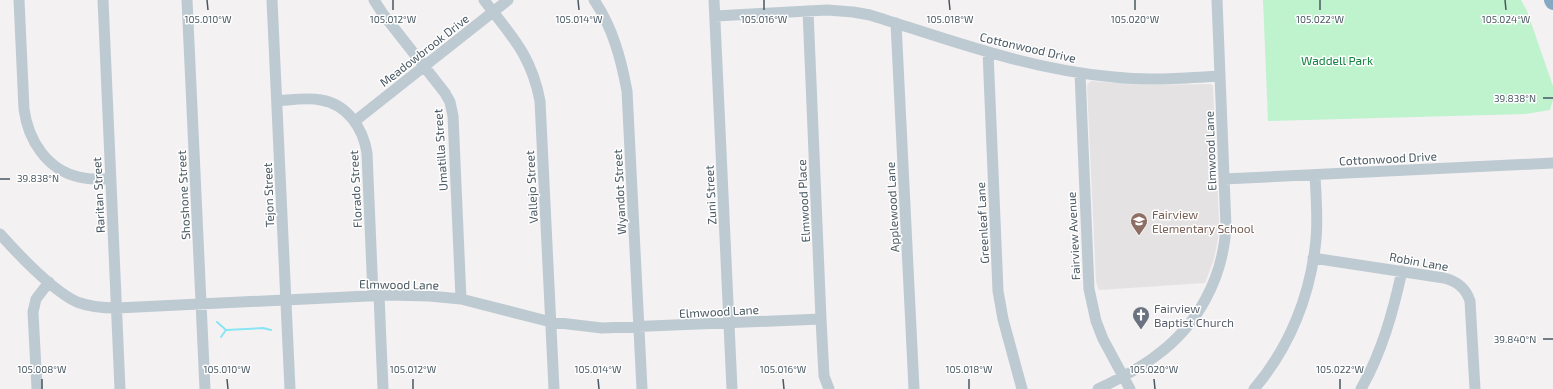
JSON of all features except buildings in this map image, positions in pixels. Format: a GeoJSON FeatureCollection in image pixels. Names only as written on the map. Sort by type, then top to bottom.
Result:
{"type":"FeatureCollection","features":[{"type":"Feature","properties":{"kind":"street"},"geometry":{"type":"LineString","coordinates":[[19,0],[24,109],[30,135],[44,156],[72,175],[91,179],[110,179]]}},
{"type":"Feature","properties":{"kind":"street","name":"Raritan Street"},"geometry":{"type":"LineString","coordinates":[[103,0],[120,389]]}},
{"type":"Feature","properties":{"kind":"street","name":"Shoshone Street"},"geometry":{"type":"LineString","coordinates":[[187,0],[205,389]]}},
{"type":"Feature","properties":{"kind":"street","name":"Tejon Street"},"geometry":{"type":"LineString","coordinates":[[272,0],[290,389]]}},
{"type":"Feature","properties":{"kind":"street","name":"Umatilla Street"},"geometry":{"type":"LineString","coordinates":[[374,0],[383,14],[448,98],[453,116],[461,299]]}},
{"type":"Feature","properties":{"kind":"street","name":"Vallejo Street"},"geometry":{"type":"LineString","coordinates":[[484,0],[523,52],[533,72],[538,88],[540,101],[554,389]]}},
{"type":"Feature","properties":{"kind":"street","name":"Meadowbrook Drive"},"geometry":{"type":"LineString","coordinates":[[355,121],[508,0]]}},
{"type":"Feature","properties":{"kind":"street","name":"Wyandot Street"},"geometry":{"type":"LineString","coordinates":[[594,0],[603,14],[615,41],[623,68],[627,91],[642,389]]}},
{"type":"Feature","properties":{"kind":"street","name":"Zuni Street"},"geometry":{"type":"LineString","coordinates":[[714,0],[732,389]]}},
{"type":"Feature","properties":{"kind":"street","name":"Elmwood Lane"},"geometry":{"type":"LineString","coordinates":[[1098,389],[1123,377],[1146,363],[1173,343],[1202,306],[1210,290],[1220,263],[1225,235],[1217,0]]}},
{"type":"Feature","properties":{"kind":"street","name":"Cottonwood Drive"},"geometry":{"type":"LineString","coordinates":[[715,16],[828,10],[853,12],[896,23],[988,52],[1080,73],[1134,78],[1220,76]]}},
{"type":"Feature","properties":{"kind":"street","name":"Elmwood Place"},"geometry":{"type":"LineString","coordinates":[[808,11],[824,376],[829,389]]}},
{"type":"Feature","properties":{"kind":"street","name":"Applewood Lane"},"geometry":{"type":"LineString","coordinates":[[896,23],[914,389]]}},
{"type":"Feature","properties":{"kind":"street","name":"Greenleaf Lane"},"geometry":{"type":"LineString","coordinates":[[988,52],[998,291],[1003,320],[1022,389]]}},
{"type":"Feature","properties":{"kind":"street","name":"Fairview Avenue"},"geometry":{"type":"LineString","coordinates":[[1080,73],[1090,289],[1096,321],[1103,339],[1130,389]]}},
{"type":"Feature","properties":{"kind":"street","name":"Florado Street"},"geometry":{"type":"LineString","coordinates":[[277,101],[317,99],[336,104],[347,112],[355,121],[364,137],[367,152],[383,389]]}},
{"type":"Feature","properties":{"kind":"street","name":"Cottonwood Drive"},"geometry":{"type":"LineString","coordinates":[[1224,179],[1553,163]]}},
{"type":"Feature","properties":{"kind":"street"},"geometry":{"type":"LineString","coordinates":[[1254,389],[1272,366],[1294,327],[1306,293],[1313,258],[1317,223],[1315,175]]}},
{"type":"Feature","properties":{"kind":"street","name":"Elmwood Lane"},"geometry":{"type":"LineString","coordinates":[[0,234],[49,282],[63,293],[78,302],[97,307],[116,308],[376,295],[429,296],[461,299],[551,322],[602,328],[639,328],[821,319]]}},
{"type":"Feature","properties":{"kind":"street","name":"Robin Lane"},"geometry":{"type":"LineString","coordinates":[[1313,258],[1452,280],[1468,295],[1471,308],[1475,389]]}},
{"type":"Feature","properties":{"kind":"street"},"geometry":{"type":"LineString","coordinates":[[1361,389],[1376,359],[1391,318],[1402,271]]}},
{"type":"Feature","properties":{"kind":"street"},"geometry":{"type":"LineString","coordinates":[[37,389],[33,312],[36,299],[49,282]]}},
{"type":"Feature","properties":{"kind":"shaded area"},"geometry":{"type":"Polygon","coordinates":[[[1091,81],[1142,85],[1211,84],[1213,86],[1219,222],[1218,239],[1214,259],[1205,283],[1099,290],[1096,282],[1087,85],[1091,81]]]}},
{"type":"Feature","properties":{"kind":"green space","name":"Waddell Park"},"geometry":{"type":"Polygon","coordinates":[[[1263,0],[1521,0],[1527,11],[1553,86],[1553,100],[1550,110],[1526,114],[1268,121],[1263,0]]]}},
{"type":"Feature","properties":{"kind":"waterway"},"geometry":{"type":"LineString","coordinates":[[217,322],[226,330],[263,328],[271,330]]}},
{"type":"Feature","properties":{"kind":"waterway"},"geometry":{"type":"LineString","coordinates":[[221,337],[226,330]]}},
{"type":"Feature","properties":{"kind":"place","name":"Fairview Elementary School"},"geometry":{"type":"Point","coordinates":[1139,236]}},
{"type":"Feature","properties":{"kind":"place","name":"Fairview Baptist Church"},"geometry":{"type":"Point","coordinates":[1141,330]}}]}
